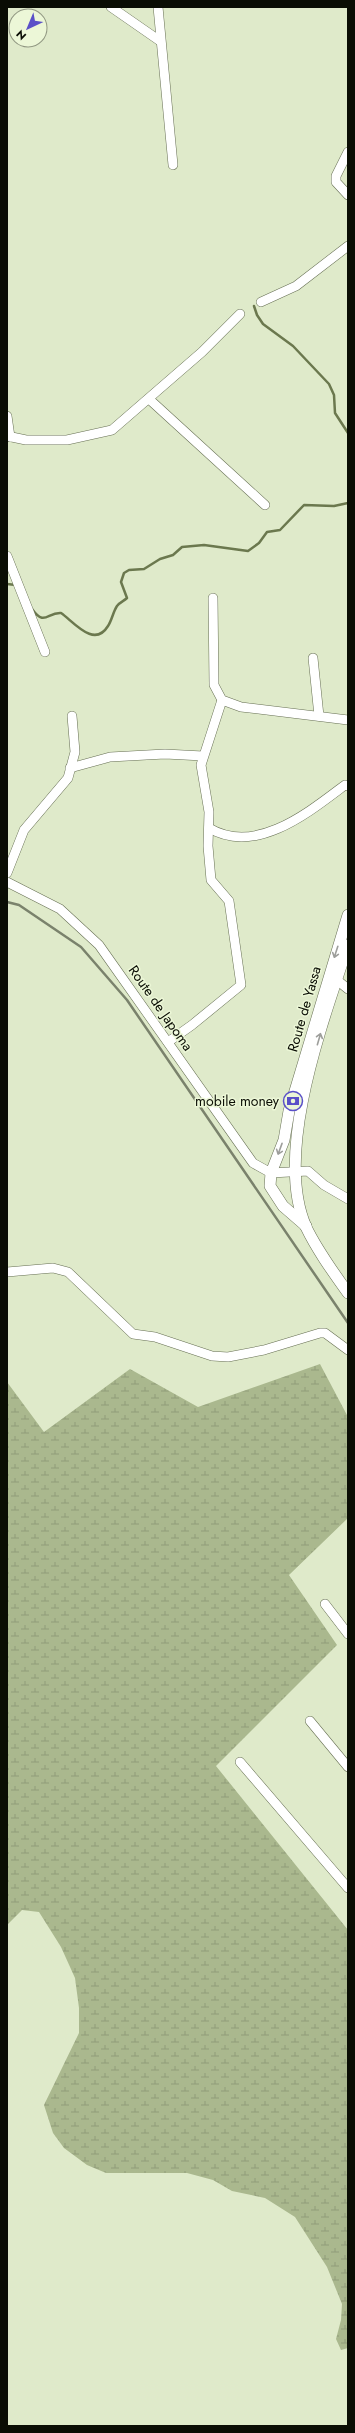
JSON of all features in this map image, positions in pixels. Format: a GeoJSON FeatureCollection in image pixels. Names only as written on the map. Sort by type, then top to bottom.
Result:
{"type":"FeatureCollection","features":[{"type":"Feature","properties":{"kind":"main road","name":"Route de Yassa"},"geometry":{"type":"LineString","coordinates":[[271,1173],[284,1140],[289,1111],[303,1081],[333,976],[348,915]]}},
{"type":"Feature","properties":{"kind":"main road","name":"Route de Yassa"},"geometry":{"type":"LineString","coordinates":[[333,976],[348,945]]}},
{"type":"Feature","properties":{"kind":"main road","name":"Route de Yassa"},"geometry":{"type":"LineString","coordinates":[[303,1081],[295,1158],[300,1202],[306,1226]]}},
{"type":"Feature","properties":{"kind":"main road"},"geometry":{"type":"LineString","coordinates":[[271,1173],[270,1186],[273,1193],[283,1206],[306,1226],[348,1293]]}},
{"type":"Feature","properties":{"kind":"street"},"geometry":{"type":"LineString","coordinates":[[111,7],[160,41]]}},
{"type":"Feature","properties":{"kind":"street"},"geometry":{"type":"LineString","coordinates":[[158,7],[160,41],[173,165]]}},
{"type":"Feature","properties":{"kind":"street"},"geometry":{"type":"LineString","coordinates":[[348,152],[336,176],[336,182],[348,195]]}},
{"type":"Feature","properties":{"kind":"street"},"geometry":{"type":"LineString","coordinates":[[262,302],[296,286],[348,246]]}},
{"type":"Feature","properties":{"kind":"street"},"geometry":{"type":"LineString","coordinates":[[7,416],[8,437],[45,442],[68,440],[112,430],[149,399],[240,314]]}},
{"type":"Feature","properties":{"kind":"street"},"geometry":{"type":"LineString","coordinates":[[149,399],[265,505]]}},
{"type":"Feature","properties":{"kind":"street"},"geometry":{"type":"LineString","coordinates":[[7,556],[45,652]]}},
{"type":"Feature","properties":{"kind":"street"},"geometry":{"type":"LineString","coordinates":[[213,598],[214,685],[222,700],[241,707],[348,720]]}},
{"type":"Feature","properties":{"kind":"street"},"geometry":{"type":"LineString","coordinates":[[313,658],[319,716]]}},
{"type":"Feature","properties":{"kind":"street"},"geometry":{"type":"LineString","coordinates":[[168,1042],[198,1021],[241,984],[229,901],[211,880],[208,795],[201,765],[222,700]]}},
{"type":"Feature","properties":{"kind":"street"},"geometry":{"type":"LineString","coordinates":[[7,873],[24,830],[64,785],[75,752],[72,716]]}},
{"type":"Feature","properties":{"kind":"street"},"geometry":{"type":"LineString","coordinates":[[70,768],[110,757],[165,754],[203,756]]}},
{"type":"Feature","properties":{"kind":"street"},"geometry":{"type":"LineString","coordinates":[[209,828],[216,832],[241,837],[268,832],[299,819],[345,785],[348,786]]}},
{"type":"Feature","properties":{"kind":"street","name":"Route de Japoma"},"geometry":{"type":"LineString","coordinates":[[7,882],[60,909],[99,945],[248,1157],[253,1163],[271,1173]]}},
{"type":"Feature","properties":{"kind":"street"},"geometry":{"type":"LineString","coordinates":[[333,976],[348,989]]}},
{"type":"Feature","properties":{"kind":"street"},"geometry":{"type":"LineString","coordinates":[[271,1173],[296,1170],[308,1171],[324,1185],[348,1199]]}},
{"type":"Feature","properties":{"kind":"street"},"geometry":{"type":"LineString","coordinates":[[7,1272],[53,1268],[68,1272],[133,1334],[162,1339],[212,1356],[228,1357],[264,1350],[320,1333],[326,1333],[348,1350]]}},
{"type":"Feature","properties":{"kind":"street"},"geometry":{"type":"LineString","coordinates":[[325,1604],[348,1634]]}},
{"type":"Feature","properties":{"kind":"street"},"geometry":{"type":"LineString","coordinates":[[310,1721],[348,1767]]}},
{"type":"Feature","properties":{"kind":"street"},"geometry":{"type":"LineString","coordinates":[[240,1762],[348,1888]]}},
{"type":"Feature","properties":{"kind":"green space"},"geometry":{"type":"Polygon","coordinates":[[[320,1364],[348,1417],[348,1518],[289,1575],[337,1645],[216,1766],[348,1930],[348,2348],[341,2350],[336,2339],[341,2320],[342,2304],[327,2267],[295,2217],[265,2198],[232,2191],[213,2180],[187,2173],[106,2173],[87,2165],[64,2148],[53,2133],[44,2105],[79,2033],[79,2008],[75,1978],[61,1947],[39,1912],[22,1910],[7,1925],[7,1382],[44,1432],[130,1369],[198,1407],[320,1364]]]}},
{"type":"Feature","properties":{"kind":"waterway"},"geometry":{"type":"LineString","coordinates":[[254,306],[257,315],[263,324],[293,346],[329,384],[334,395],[335,413],[348,433]]}},
{"type":"Feature","properties":{"kind":"waterway"},"geometry":{"type":"LineString","coordinates":[[32,609],[36,614],[43,618],[52,614],[61,613],[77,627],[90,634],[96,635],[108,626],[119,603],[127,598],[121,582],[124,573],[129,570],[144,569],[160,559],[173,555],[182,547],[204,545],[248,551],[259,543],[267,532],[280,530],[304,505],[334,506],[348,503]]}},
{"type":"Feature","properties":{"kind":"waterway"},"geometry":{"type":"LineString","coordinates":[[7,584],[16,585]]}},
{"type":"Feature","properties":{"kind":"railway"},"geometry":{"type":"LineString","coordinates":[[7,902],[19,905],[81,947],[127,1000],[348,1323]]}},
{"type":"Feature","properties":{"kind":"place","name":"mobile money"},"geometry":{"type":"Point","coordinates":[293,1101]}}]}
